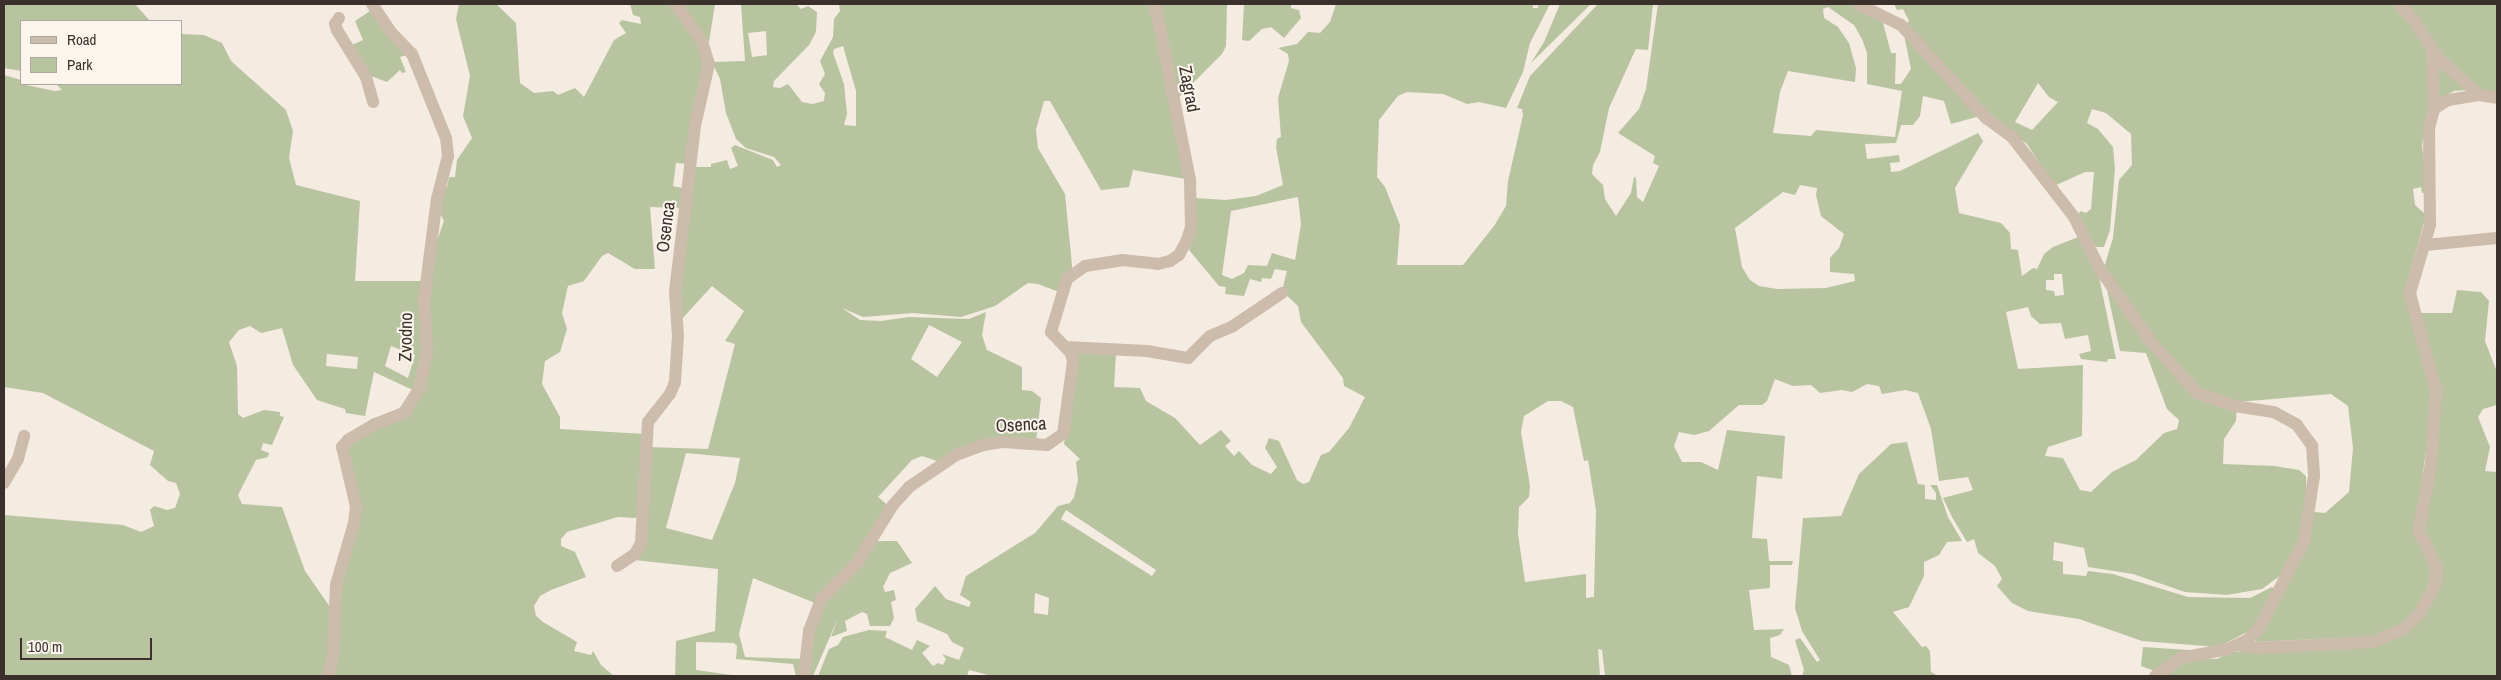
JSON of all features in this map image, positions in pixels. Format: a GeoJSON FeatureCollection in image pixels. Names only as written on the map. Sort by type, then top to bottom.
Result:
{"type":"FeatureCollection","features":[{"type":"Feature","properties":{"kind":"street","name":"Zvodno"},"geometry":{"type":"LineString","coordinates":[[329,676],[334,648],[336,585],[354,523],[356,506],[342,447],[348,440],[375,424],[404,413],[419,389],[427,350],[424,300],[437,199],[448,156],[446,138],[412,54],[391,32],[372,4]]}},
{"type":"Feature","properties":{"kind":"street","name":"Osenca"},"geometry":{"type":"LineString","coordinates":[[617,566],[635,554],[641,543],[648,422],[670,394],[675,382],[678,336],[675,291],[695,126],[709,64],[702,40],[674,4]]}},
{"type":"Feature","properties":{"kind":"street","name":"Zagrad"},"geometry":{"type":"LineString","coordinates":[[1154,4],[1190,180]]}},
{"type":"Feature","properties":{"kind":"street"},"geometry":{"type":"LineString","coordinates":[[1858,4],[1901,25],[1986,118],[2012,137],[2074,217],[2101,271],[2152,343],[2197,393],[2235,406],[2274,412],[2297,424],[2305,433],[2312,446],[2314,476],[2304,541],[2259,629],[2237,645]]}},
{"type":"Feature","properties":{"kind":"street"},"geometry":{"type":"LineString","coordinates":[[2399,4],[2432,49],[2459,81],[2479,96]]}},
{"type":"Feature","properties":{"kind":"street"},"geometry":{"type":"LineString","coordinates":[[339,18],[335,24],[337,30],[366,77],[373,102]]}},
{"type":"Feature","properties":{"kind":"street"},"geometry":{"type":"LineString","coordinates":[[2154,676],[2181,658],[2237,645],[2256,648],[2373,642],[2404,629],[2420,613],[2435,585],[2437,568],[2421,536],[2419,522],[2431,462],[2436,391],[2410,293],[2426,245],[2431,207],[2427,146],[2434,109],[2432,49]]}},
{"type":"Feature","properties":{"kind":"street"},"geometry":{"type":"LineString","coordinates":[[2434,109],[2448,100],[2479,96],[2497,98]]}},
{"type":"Feature","properties":{"kind":"street","name":"Osenca"},"geometry":{"type":"LineString","coordinates":[[804,676],[809,631],[821,599],[857,563],[893,505],[909,487],[956,455],[983,445],[1002,442],[1047,445],[1063,434],[1073,362],[1066,347],[1055,339],[1051,332],[1067,279],[1085,266],[1122,260],[1158,264],[1179,255],[1191,227],[1190,180]]}},
{"type":"Feature","properties":{"kind":"street"},"geometry":{"type":"LineString","coordinates":[[2426,245],[2497,238]]}},
{"type":"Feature","properties":{"kind":"street"},"geometry":{"type":"LineString","coordinates":[[1066,347],[1147,352],[1188,358],[1210,336],[1232,326],[1282,293]]}},
{"type":"Feature","properties":{"kind":"street"},"geometry":{"type":"LineString","coordinates":[[4,483],[18,459],[24,436]]}},
{"type":"Feature","properties":{"kind":"green space"},"geometry":{"type":"Polygon","coordinates":[[[4,4],[135,4],[149,20],[20,20],[20,71],[4,68],[4,4]]]}},
{"type":"Feature","properties":{"kind":"green space"},"geometry":{"type":"Polygon","coordinates":[[[459,4],[496,4],[516,23],[520,83],[534,93],[553,91],[558,95],[575,88],[584,97],[614,40],[626,33],[619,23],[622,20],[641,24],[640,17],[633,15],[630,4],[671,4],[705,52],[689,164],[676,163],[673,186],[686,189],[683,208],[650,207],[655,269],[635,269],[608,253],[602,256],[584,281],[568,286],[562,313],[567,329],[560,352],[545,361],[542,384],[560,417],[560,429],[645,434],[643,513],[635,518],[618,517],[567,532],[561,539],[561,546],[575,552],[586,577],[540,596],[534,606],[536,616],[543,622],[577,642],[574,651],[591,655],[593,651],[601,665],[614,676],[331,676],[335,614],[356,522],[346,445],[390,423],[431,361],[433,347],[429,345],[426,319],[433,252],[444,221],[438,209],[442,188],[447,187],[449,177],[455,177],[457,160],[472,138],[463,116],[470,76],[456,19],[459,4]]]}},
{"type":"Feature","properties":{"kind":"green space"},"geometry":{"type":"Polygon","coordinates":[[[676,4],[715,4],[709,42],[676,4]]]}},
{"type":"Feature","properties":{"kind":"green space"},"geometry":{"type":"Polygon","coordinates":[[[741,4],[796,4],[801,9],[808,6],[817,12],[816,32],[809,45],[774,81],[773,87],[780,88],[788,84],[802,102],[812,104],[824,101],[825,93],[819,84],[825,74],[820,61],[833,37],[834,19],[840,11],[839,4],[1151,4],[1186,179],[1133,170],[1129,187],[1101,190],[1050,101],[1044,101],[1036,130],[1038,148],[1065,194],[1072,265],[1072,273],[1059,292],[1038,284],[1028,283],[995,306],[961,317],[913,313],[863,317],[842,308],[860,320],[881,321],[909,317],[969,319],[986,312],[982,335],[987,350],[1022,367],[1022,390],[1032,391],[1041,398],[1036,442],[1013,440],[940,462],[922,456],[912,460],[878,497],[890,507],[862,551],[815,603],[753,578],[739,634],[745,657],[803,659],[801,676],[796,676],[793,664],[736,659],[737,646],[734,643],[696,642],[696,670],[739,676],[675,676],[676,641],[715,631],[718,569],[634,560],[648,447],[708,449],[735,344],[725,341],[744,311],[712,286],[680,321],[677,314],[693,167],[711,167],[711,164],[727,160],[730,169],[738,166],[731,148],[735,145],[773,160],[777,167],[781,165],[774,157],[746,148],[736,139],[726,113],[720,79],[712,62],[745,61],[741,4]],[[766,31],[748,33],[752,57],[767,55],[766,31]],[[843,46],[834,49],[833,53],[844,84],[847,114],[844,125],[856,126],[856,91],[843,46]],[[929,325],[911,359],[937,377],[962,342],[929,325]],[[686,453],[666,528],[712,540],[735,483],[740,458],[686,453]]]}},
{"type":"Feature","properties":{"kind":"green space"},"geometry":{"type":"Polygon","coordinates":[[[1157,4],[1227,4],[1226,46],[1222,54],[1174,102],[1157,4]]]}},
{"type":"Feature","properties":{"kind":"green space"},"geometry":{"type":"Polygon","coordinates":[[[1244,4],[1291,4],[1291,8],[1299,10],[1301,18],[1284,38],[1271,27],[1262,29],[1249,41],[1242,40],[1244,4]]]}},
{"type":"Feature","properties":{"kind":"green space"},"geometry":{"type":"Polygon","coordinates":[[[1336,4],[1533,4],[1533,8],[1538,8],[1539,4],[1550,4],[1530,43],[1523,72],[1506,108],[1479,102],[1467,104],[1443,94],[1407,92],[1398,96],[1379,120],[1377,177],[1385,187],[1400,225],[1397,265],[1463,265],[1494,226],[1506,206],[1508,181],[1523,115],[1522,109],[1517,108],[1530,76],[1598,4],[1653,4],[1648,50],[1636,49],[1634,53],[1609,108],[1600,152],[1593,165],[1592,174],[1603,185],[1605,199],[1616,216],[1631,193],[1634,177],[1636,178],[1637,197],[1643,202],[1659,166],[1653,163],[1655,156],[1618,133],[1639,109],[1646,89],[1658,4],[1853,4],[1882,19],[1891,53],[1896,53],[1895,84],[1901,84],[1911,69],[1903,30],[1980,116],[1951,124],[1944,101],[1923,96],[1920,116],[1913,125],[1901,125],[1896,143],[1865,144],[1867,159],[1899,155],[1900,162],[1890,163],[1891,172],[1900,171],[1978,133],[1983,141],[1955,188],[1959,213],[2001,223],[2010,233],[2011,249],[2018,250],[2022,276],[2033,268],[2037,269],[2044,254],[2053,247],[2081,236],[2098,272],[2116,359],[2108,359],[2107,362],[2081,359],[2079,354],[2091,351],[2088,335],[2065,339],[2061,323],[2040,324],[2031,316],[2028,307],[2006,312],[2018,369],[2083,365],[2082,436],[2048,447],[2045,456],[2063,458],[2080,490],[2091,492],[2112,472],[2136,460],[2164,433],[2177,429],[2179,420],[2167,409],[2146,353],[2120,351],[2103,271],[2113,238],[2119,180],[2132,165],[2131,134],[2106,113],[2092,109],[2087,123],[2098,129],[2113,147],[2115,169],[2110,230],[2104,247],[2096,247],[2078,218],[2080,211],[2086,213],[2091,209],[2094,172],[2085,172],[2054,186],[2027,144],[1988,114],[1906,24],[1909,21],[1903,9],[1897,10],[1894,4],[2395,4],[2426,45],[2432,87],[2422,145],[2428,192],[2422,193],[2421,187],[2413,189],[2415,205],[2426,215],[2405,291],[2434,392],[2416,524],[2435,568],[2418,611],[2386,636],[2255,642],[2289,581],[2314,512],[2325,513],[2349,492],[2353,448],[2348,406],[2331,394],[2237,402],[2236,421],[2224,439],[2223,464],[2275,466],[2299,470],[2306,476],[2307,521],[2284,573],[2262,589],[2227,595],[2185,592],[2133,574],[2088,567],[2084,548],[2054,542],[2053,560],[2063,562],[2063,574],[2086,576],[2088,571],[2113,574],[2188,597],[2250,598],[2272,587],[2276,591],[2257,627],[2218,647],[2142,641],[2079,619],[2028,611],[2012,603],[1997,586],[2002,579],[1995,566],[1978,553],[1974,539],[1967,542],[1943,498],[1973,490],[1968,477],[1939,481],[1931,429],[1918,393],[1905,390],[1882,394],[1879,386],[1867,384],[1852,392],[1842,390],[1820,393],[1811,385],[1793,386],[1775,379],[1767,401],[1762,405],[1739,405],[1709,431],[1694,435],[1679,432],[1674,446],[1682,462],[1701,462],[1718,470],[1727,430],[1785,436],[1782,479],[1757,476],[1752,538],[1767,539],[1769,561],[1793,561],[1792,565],[1770,565],[1770,588],[1749,590],[1754,630],[1784,629],[1780,635],[1770,638],[1771,657],[1789,665],[1792,676],[1605,676],[1602,650],[1598,649],[1600,676],[992,676],[969,670],[967,676],[818,676],[829,649],[838,645],[843,637],[869,630],[887,631],[885,637],[912,650],[917,640],[930,646],[922,653],[933,666],[938,663],[943,665],[946,659],[942,654],[959,660],[964,648],[952,642],[947,634],[917,621],[915,609],[935,586],[946,599],[969,607],[971,602],[960,595],[966,576],[1035,533],[1058,506],[1070,503],[1074,497],[1078,480],[1076,462],[1080,459],[1064,444],[1075,353],[1116,353],[1114,387],[1140,388],[1146,401],[1175,418],[1200,445],[1221,430],[1231,441],[1225,446],[1234,456],[1239,451],[1252,465],[1271,474],[1277,467],[1265,448],[1269,438],[1279,441],[1297,480],[1303,484],[1309,482],[1321,455],[1329,452],[1349,428],[1365,397],[1344,386],[1343,378],[1301,322],[1298,306],[1282,291],[1287,271],[1275,269],[1271,279],[1262,278],[1261,282],[1250,279],[1244,296],[1225,294],[1226,287],[1219,286],[1189,250],[1196,226],[1195,198],[1226,200],[1256,196],[1283,185],[1276,147],[1277,139],[1281,137],[1278,98],[1289,61],[1288,54],[1278,48],[1297,44],[1308,32],[1320,33],[1330,22],[1336,4]],[[1828,7],[1823,9],[1824,18],[1838,27],[1849,43],[1856,68],[1855,82],[1788,71],[1780,92],[1773,133],[1811,136],[1816,130],[1895,137],[1902,91],[1867,84],[1867,53],[1854,25],[1828,7]],[[2038,83],[2015,122],[2032,130],[2058,102],[2049,97],[2038,83]],[[1800,185],[1795,195],[1783,192],[1735,228],[1742,267],[1750,280],[1759,286],[1777,289],[1826,288],[1855,281],[1854,274],[1830,272],[1830,258],[1839,248],[1844,234],[1821,216],[1816,195],[1817,188],[1800,185]],[[1298,197],[1231,211],[1222,275],[1232,279],[1244,273],[1248,265],[1267,266],[1272,253],[1295,260],[1301,224],[1298,197]],[[2054,274],[2054,280],[2046,280],[2046,290],[2054,291],[2055,296],[2064,295],[2062,274],[2054,274]],[[1548,401],[1524,416],[1521,432],[1530,486],[1529,497],[1519,507],[1518,534],[1525,582],[1586,574],[1586,598],[1594,597],[1596,510],[1588,460],[1584,461],[1573,407],[1561,401],[1548,401]],[[1066,510],[1061,519],[1152,576],[1156,570],[1066,510]],[[1035,593],[1034,613],[1048,615],[1049,598],[1035,593]]]}},
{"type":"Feature","properties":{"kind":"green space"},"geometry":{"type":"Polygon","coordinates":[[[1560,4],[1591,4],[1531,63],[1544,42],[1560,4]]]}},
{"type":"Feature","properties":{"kind":"green space"},"geometry":{"type":"Polygon","coordinates":[[[2404,4],[2497,4],[2497,94],[2477,90],[2458,76],[2404,4]]]}},
{"type":"Feature","properties":{"kind":"green space"},"geometry":{"type":"Polygon","coordinates":[[[370,11],[410,54],[400,57],[406,72],[402,73],[400,70],[387,82],[366,74],[348,47],[363,40],[355,21],[370,11]]]}},
{"type":"Feature","properties":{"kind":"green space"},"geometry":{"type":"Polygon","coordinates":[[[182,34],[204,35],[222,43],[231,61],[286,110],[293,131],[289,158],[296,185],[360,201],[355,281],[425,281],[424,335],[415,391],[374,372],[365,416],[346,413],[345,409],[317,400],[293,365],[282,328],[261,333],[250,326],[239,330],[229,342],[237,366],[238,414],[243,418],[264,410],[280,412],[280,416],[284,417],[272,445],[263,443],[261,450],[269,453],[268,457],[256,460],[238,495],[242,504],[282,507],[305,571],[332,610],[326,676],[4,676],[4,515],[123,525],[141,532],[154,526],[150,510],[154,506],[167,510],[175,508],[180,494],[176,483],[168,481],[150,465],[154,451],[43,393],[4,387],[4,75],[20,80],[20,85],[55,91],[62,90],[57,85],[182,85],[182,34]],[[391,346],[385,366],[408,378],[415,355],[391,346]],[[327,354],[326,366],[357,369],[358,357],[327,354]]]}},
{"type":"Feature","properties":{"kind":"green space"},"geometry":{"type":"Polygon","coordinates":[[[2436,62],[2467,90],[2454,91],[2437,100],[2436,62]]]}},
{"type":"Feature","properties":{"kind":"green space"},"geometry":{"type":"Polygon","coordinates":[[[2457,290],[2481,292],[2489,301],[2485,341],[2497,372],[2497,405],[2483,409],[2478,417],[2490,447],[2485,471],[2497,472],[2497,676],[2160,676],[2167,669],[2198,658],[2217,659],[2231,652],[2375,645],[2389,640],[2439,585],[2421,531],[2437,425],[2415,313],[2452,313],[2457,290]]]}},
{"type":"Feature","properties":{"kind":"green space"},"geometry":{"type":"Polygon","coordinates":[[[1907,442],[1918,484],[1925,485],[1925,499],[1936,500],[1936,493],[1930,485],[1937,485],[1948,517],[1962,541],[1947,542],[1939,555],[1924,562],[1924,576],[1909,607],[1893,612],[1922,647],[1926,646],[1930,651],[1931,672],[1938,676],[1802,676],[1804,670],[1795,640],[1800,638],[1817,662],[1820,660],[1802,631],[1795,608],[1803,518],[1841,516],[1859,474],[1891,444],[1907,442]]]}},
{"type":"Feature","properties":{"kind":"green space"},"geometry":{"type":"Polygon","coordinates":[[[875,541],[897,541],[912,563],[890,573],[883,587],[885,592],[894,590],[896,600],[891,602],[894,618],[890,626],[870,626],[867,614],[862,612],[845,621],[847,631],[831,637],[838,618],[813,676],[806,676],[817,610],[875,541]]]}},
{"type":"Feature","properties":{"kind":"green space"},"geometry":{"type":"Polygon","coordinates":[[[2143,647],[2189,650],[2190,653],[2157,672],[2141,666],[2143,647]]]}}]}
